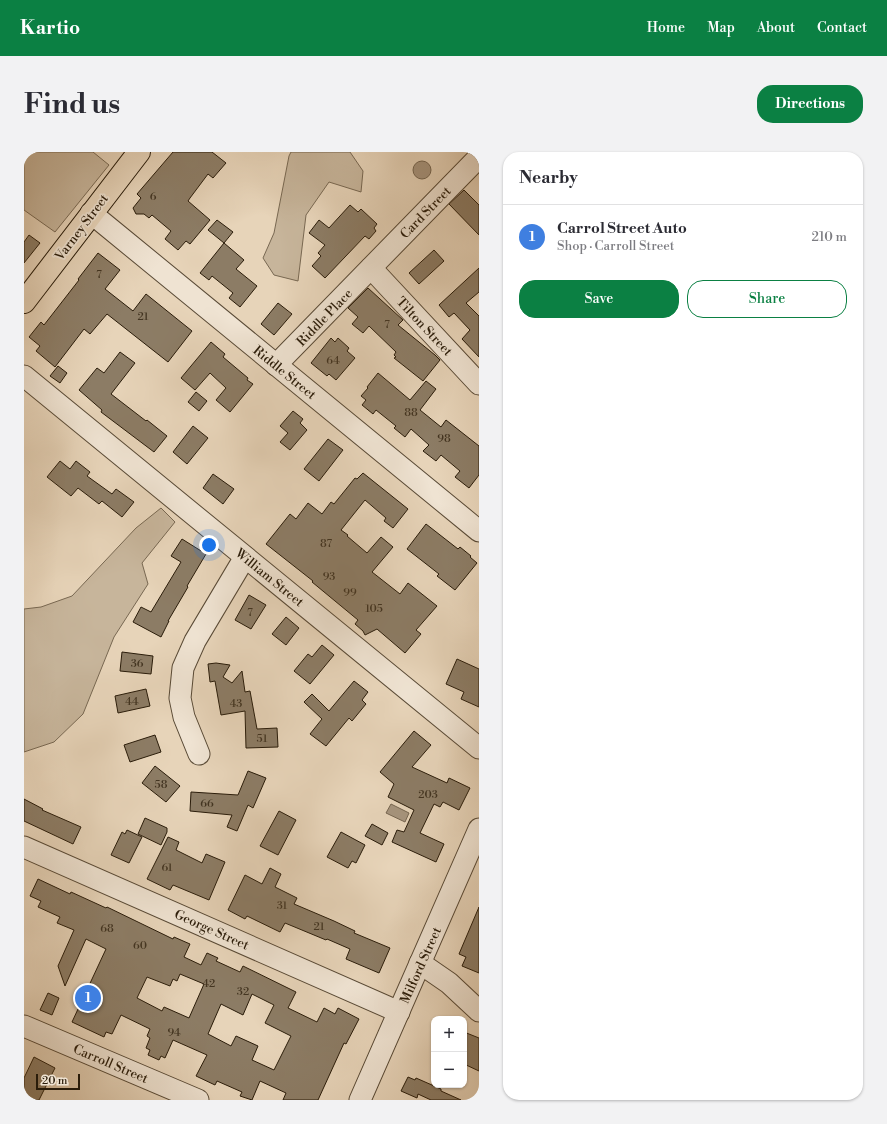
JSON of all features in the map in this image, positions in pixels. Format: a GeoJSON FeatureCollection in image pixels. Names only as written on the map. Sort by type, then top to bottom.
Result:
{"type":"FeatureCollection","features":[{"type":"Feature","properties":{"kind":"main road","name":"Varney Street"},"geometry":{"type":"LineString","coordinates":[[24,302],[139,152]]}},
{"type":"Feature","properties":{"kind":"street","name":"Card Street"},"geometry":{"type":"LineString","coordinates":[[371,268],[479,157]]}},
{"type":"Feature","properties":{"kind":"street","name":"Riddle Street"},"geometry":{"type":"LineString","coordinates":[[91,213],[479,531]]}},
{"type":"Feature","properties":{"kind":"street","name":"Riddle Place"},"geometry":{"type":"LineString","coordinates":[[276,365],[371,268]]}},
{"type":"Feature","properties":{"kind":"street","name":"Tilton Street"},"geometry":{"type":"LineString","coordinates":[[371,268],[479,384]]}},
{"type":"Feature","properties":{"kind":"street","name":"William Street"},"geometry":{"type":"LineString","coordinates":[[24,376],[479,748]]}},
{"type":"Feature","properties":{"kind":"street"},"geometry":{"type":"LineString","coordinates":[[199,754],[184,717],[180,698],[184,668],[195,641],[245,557]]}},
{"type":"Feature","properties":{"kind":"street","name":"Milford Street"},"geometry":{"type":"LineString","coordinates":[[360,1100],[479,829]]}},
{"type":"Feature","properties":{"kind":"street","name":"George Street"},"geometry":{"type":"LineString","coordinates":[[24,847],[399,1012]]}},
{"type":"Feature","properties":{"kind":"street"},"geometry":{"type":"LineString","coordinates":[[420,963],[449,983],[479,1011]]}},
{"type":"Feature","properties":{"kind":"street"},"geometry":{"type":"LineString","coordinates":[[449,983],[464,984],[479,992]]}},
{"type":"Feature","properties":{"kind":"street","name":"Carroll Street"},"geometry":{"type":"LineString","coordinates":[[24,1026],[198,1100]]}},
{"type":"Feature","properties":{"kind":"shaded area"},"geometry":{"type":"Polygon","coordinates":[[[24,152],[93,152],[109,165],[55,232],[24,210],[24,152]]]}},
{"type":"Feature","properties":{"kind":"shaded area"},"geometry":{"type":"Polygon","coordinates":[[[291,152],[350,152],[363,171],[361,192],[329,182],[306,215],[298,281],[274,275],[263,258],[274,233],[291,152]]]}},
{"type":"Feature","properties":{"kind":"shaded area"},"geometry":{"type":"Polygon","coordinates":[[[422,161],[428,164],[431,170],[428,176],[422,179],[416,176],[413,170],[416,164],[422,161]]]}},
{"type":"Feature","properties":{"kind":"shaded area"},"geometry":{"type":"Polygon","coordinates":[[[161,508],[175,522],[142,563],[148,584],[114,637],[83,714],[54,742],[24,752],[24,609],[41,607],[72,596],[136,528],[161,508]]]}},
{"type":"Feature","properties":{"kind":"shaded area"},"geometry":{"type":"Polygon","coordinates":[[[391,804],[409,813],[405,822],[386,813],[391,804]]]}},
{"type":"Feature","properties":{"kind":"building"},"geometry":{"type":"Polygon","coordinates":[[[173,152],[212,152],[226,163],[213,178],[208,174],[188,201],[210,220],[190,244],[186,241],[178,250],[165,239],[171,231],[152,215],[149,218],[144,214],[136,214],[133,208],[141,198],[137,194],[173,152]]]}},
{"type":"Feature","properties":{"kind":"building"},"geometry":{"type":"Polygon","coordinates":[[[464,190],[479,205],[479,235],[449,204],[464,190]]]}},
{"type":"Feature","properties":{"kind":"building"},"geometry":{"type":"Polygon","coordinates":[[[350,205],[358,212],[361,209],[377,224],[374,228],[376,231],[369,239],[365,236],[325,278],[312,266],[321,256],[318,253],[325,245],[309,233],[319,220],[329,228],[350,205]]]}},
{"type":"Feature","properties":{"kind":"building"},"geometry":{"type":"Polygon","coordinates":[[[217,220],[233,232],[224,243],[208,230],[217,220]]]}},
{"type":"Feature","properties":{"kind":"building"},"geometry":{"type":"Polygon","coordinates":[[[29,235],[40,243],[24,263],[24,242],[29,235]]]}},
{"type":"Feature","properties":{"kind":"building"},"geometry":{"type":"Polygon","coordinates":[[[224,243],[244,260],[236,269],[257,286],[240,307],[229,298],[233,293],[212,276],[209,280],[200,273],[224,243]]]}},
{"type":"Feature","properties":{"kind":"building"},"geometry":{"type":"Polygon","coordinates":[[[434,250],[444,261],[419,284],[409,273],[434,250]]]}},
{"type":"Feature","properties":{"kind":"building"},"geometry":{"type":"Polygon","coordinates":[[[98,253],[120,270],[105,289],[133,311],[146,294],[192,331],[168,362],[107,314],[90,334],[84,329],[55,367],[36,351],[40,346],[29,337],[41,322],[44,325],[98,253]]]}},
{"type":"Feature","properties":{"kind":"building"},"geometry":{"type":"Polygon","coordinates":[[[479,268],[479,292],[466,303],[479,316],[479,357],[462,339],[470,330],[454,313],[449,317],[439,305],[479,268]]]}},
{"type":"Feature","properties":{"kind":"building"},"geometry":{"type":"Polygon","coordinates":[[[368,288],[403,320],[398,325],[440,360],[423,381],[394,358],[396,357],[394,355],[396,352],[369,326],[363,333],[352,324],[358,317],[348,308],[368,288]]]}},
{"type":"Feature","properties":{"kind":"building"},"geometry":{"type":"Polygon","coordinates":[[[278,303],[292,314],[274,335],[261,324],[278,303]]]}},
{"type":"Feature","properties":{"kind":"building"},"geometry":{"type":"Polygon","coordinates":[[[331,338],[335,342],[338,338],[349,348],[347,351],[355,358],[336,380],[329,374],[327,376],[311,363],[331,338]]]}},
{"type":"Feature","properties":{"kind":"building"},"geometry":{"type":"Polygon","coordinates":[[[211,342],[225,354],[223,357],[253,384],[230,412],[216,400],[226,388],[210,373],[195,390],[181,378],[211,342]]]}},
{"type":"Feature","properties":{"kind":"building"},"geometry":{"type":"Polygon","coordinates":[[[120,352],[135,363],[111,394],[167,436],[154,452],[101,412],[102,410],[79,390],[97,368],[104,373],[120,352]]]}},
{"type":"Feature","properties":{"kind":"building"},"geometry":{"type":"Polygon","coordinates":[[[58,366],[67,373],[60,383],[50,376],[58,366]]]}},
{"type":"Feature","properties":{"kind":"building"},"geometry":{"type":"Polygon","coordinates":[[[378,373],[410,400],[426,381],[436,389],[420,410],[441,427],[446,420],[479,446],[479,475],[469,488],[455,477],[460,471],[441,455],[436,461],[423,451],[429,445],[411,429],[405,437],[394,428],[396,426],[376,410],[373,414],[362,405],[366,400],[361,396],[378,373]]]}},
{"type":"Feature","properties":{"kind":"building"},"geometry":{"type":"Polygon","coordinates":[[[196,392],[207,401],[199,411],[188,402],[196,392]]]}},
{"type":"Feature","properties":{"kind":"building"},"geometry":{"type":"Polygon","coordinates":[[[293,411],[303,419],[300,423],[307,430],[290,450],[280,442],[288,433],[280,426],[293,411]]]}},
{"type":"Feature","properties":{"kind":"building"},"geometry":{"type":"Polygon","coordinates":[[[193,426],[208,438],[187,464],[173,452],[193,426]]]}},
{"type":"Feature","properties":{"kind":"building"},"geometry":{"type":"Polygon","coordinates":[[[328,439],[343,450],[319,481],[304,469],[328,439]]]}},
{"type":"Feature","properties":{"kind":"building"},"geometry":{"type":"Polygon","coordinates":[[[60,461],[70,469],[76,461],[90,472],[87,476],[112,494],[116,489],[134,502],[122,517],[102,501],[99,504],[78,488],[71,496],[47,477],[60,461]]]}},
{"type":"Feature","properties":{"kind":"building"},"geometry":{"type":"Polygon","coordinates":[[[363,473],[408,509],[393,528],[384,521],[386,518],[365,500],[341,530],[367,553],[381,537],[393,547],[372,572],[400,594],[408,583],[437,606],[416,630],[421,634],[405,653],[377,629],[365,635],[363,631],[355,624],[358,620],[312,582],[313,581],[266,544],[290,514],[296,519],[308,503],[322,514],[331,502],[334,504],[355,478],[357,479],[363,473]]]}},
{"type":"Feature","properties":{"kind":"building"},"geometry":{"type":"Polygon","coordinates":[[[213,474],[234,489],[223,504],[203,488],[213,474]]]}},
{"type":"Feature","properties":{"kind":"building"},"geometry":{"type":"Polygon","coordinates":[[[426,524],[458,549],[460,547],[477,563],[455,590],[437,576],[439,574],[407,549],[426,524]]]}},
{"type":"Feature","properties":{"kind":"building"},"geometry":{"type":"Polygon","coordinates":[[[182,539],[206,554],[168,621],[161,637],[133,622],[141,607],[151,612],[181,562],[171,556],[182,539]]]}},
{"type":"Feature","properties":{"kind":"building"},"geometry":{"type":"Polygon","coordinates":[[[249,595],[266,605],[251,629],[235,620],[249,595]]]}},
{"type":"Feature","properties":{"kind":"building"},"geometry":{"type":"Polygon","coordinates":[[[286,617],[299,628],[286,645],[272,634],[286,617]]]}},
{"type":"Feature","properties":{"kind":"building"},"geometry":{"type":"Polygon","coordinates":[[[322,645],[334,655],[310,684],[294,671],[308,654],[312,657],[322,645]]]}},
{"type":"Feature","properties":{"kind":"building"},"geometry":{"type":"Polygon","coordinates":[[[122,652],[153,656],[151,674],[120,671],[122,652]]]}},
{"type":"Feature","properties":{"kind":"building"},"geometry":{"type":"Polygon","coordinates":[[[457,659],[479,669],[479,707],[461,699],[464,692],[446,684],[457,659]]]}},
{"type":"Feature","properties":{"kind":"building"},"geometry":{"type":"Polygon","coordinates":[[[216,663],[230,665],[223,677],[232,683],[242,671],[245,692],[250,691],[257,729],[277,728],[278,747],[246,748],[245,711],[221,715],[215,681],[210,682],[208,664],[216,663]]]}},
{"type":"Feature","properties":{"kind":"building"},"geometry":{"type":"Polygon","coordinates":[[[354,681],[368,692],[362,700],[366,704],[352,721],[349,718],[326,746],[310,734],[322,719],[304,702],[312,694],[329,711],[354,681]]]}},
{"type":"Feature","properties":{"kind":"building"},"geometry":{"type":"Polygon","coordinates":[[[146,689],[150,706],[118,713],[115,696],[146,689]]]}},
{"type":"Feature","properties":{"kind":"building"},"geometry":{"type":"Polygon","coordinates":[[[414,731],[431,745],[412,767],[447,783],[449,778],[470,788],[459,810],[443,802],[440,807],[434,804],[420,833],[444,844],[436,862],[392,842],[397,830],[404,832],[414,810],[388,797],[394,784],[380,772],[414,731]]]}},
{"type":"Feature","properties":{"kind":"building"},"geometry":{"type":"Polygon","coordinates":[[[155,735],[161,752],[130,762],[124,745],[155,735]]]}},
{"type":"Feature","properties":{"kind":"building"},"geometry":{"type":"Polygon","coordinates":[[[155,766],[180,786],[166,802],[142,783],[155,766]]]}},
{"type":"Feature","properties":{"kind":"building"},"geometry":{"type":"Polygon","coordinates":[[[248,771],[266,778],[253,808],[248,805],[237,831],[227,827],[232,815],[190,811],[191,792],[238,795],[248,771]]]}},
{"type":"Feature","properties":{"kind":"building"},"geometry":{"type":"Polygon","coordinates":[[[24,799],[43,809],[42,810],[81,827],[73,844],[24,821],[24,799]]]}},
{"type":"Feature","properties":{"kind":"building"},"geometry":{"type":"Polygon","coordinates":[[[279,811],[296,820],[278,855],[260,846],[279,811]]]}},
{"type":"Feature","properties":{"kind":"building"},"geometry":{"type":"Polygon","coordinates":[[[145,818],[167,828],[167,832],[161,845],[138,834],[145,818]]]}},
{"type":"Feature","properties":{"kind":"building"},"geometry":{"type":"Polygon","coordinates":[[[372,824],[388,833],[382,845],[365,836],[372,824]]]}},
{"type":"Feature","properties":{"kind":"building"},"geometry":{"type":"Polygon","coordinates":[[[127,830],[142,837],[129,863],[111,855],[122,832],[125,834],[127,830]]]}},
{"type":"Feature","properties":{"kind":"building"},"geometry":{"type":"Polygon","coordinates":[[[341,832],[365,845],[356,863],[352,861],[348,868],[327,857],[341,832]]]}},
{"type":"Feature","properties":{"kind":"building"},"geometry":{"type":"Polygon","coordinates":[[[168,837],[179,842],[176,850],[202,863],[206,854],[225,862],[209,900],[173,885],[170,890],[147,879],[168,837]]]}},
{"type":"Feature","properties":{"kind":"building"},"geometry":{"type":"Polygon","coordinates":[[[270,868],[281,874],[275,887],[297,898],[294,904],[355,931],[354,933],[390,948],[379,973],[346,959],[350,949],[327,939],[326,940],[285,923],[280,932],[247,916],[245,919],[228,910],[245,875],[262,884],[270,868]]]}},
{"type":"Feature","properties":{"kind":"building"},"geometry":{"type":"Polygon","coordinates":[[[38,879],[70,894],[71,892],[106,908],[107,907],[173,939],[174,937],[190,944],[184,957],[201,965],[207,953],[218,958],[216,961],[240,972],[243,966],[296,992],[288,1008],[317,1022],[324,1008],[335,1014],[338,1008],[359,1019],[346,1044],[344,1043],[318,1100],[283,1100],[286,1093],[260,1081],[252,1100],[240,1096],[242,1092],[217,1081],[215,1085],[196,1076],[207,1055],[173,1040],[165,1058],[161,1056],[159,1060],[148,1055],[150,1050],[146,1048],[150,1038],[147,1036],[150,1029],[121,1015],[112,1034],[106,1032],[104,1037],[72,1022],[106,949],[86,939],[65,986],[58,966],[74,930],[57,923],[60,917],[38,907],[41,901],[30,896],[38,879]],[[180,974],[177,981],[173,979],[170,986],[147,977],[137,998],[162,1011],[164,1007],[189,1018],[204,984],[180,974]],[[252,994],[243,1015],[221,1004],[208,1034],[231,1046],[236,1036],[258,1046],[252,1060],[274,1070],[291,1036],[265,1023],[274,1005],[252,994]]]}},
{"type":"Feature","properties":{"kind":"building"},"geometry":{"type":"Polygon","coordinates":[[[479,907],[479,973],[462,966],[466,957],[459,954],[479,907]]]}},
{"type":"Feature","properties":{"kind":"building"},"geometry":{"type":"Polygon","coordinates":[[[48,993],[59,998],[52,1015],[40,1010],[48,993]]]}},
{"type":"Feature","properties":{"kind":"building"},"geometry":{"type":"Polygon","coordinates":[[[467,1033],[479,1038],[479,1071],[467,1065],[467,1033]]]}},
{"type":"Feature","properties":{"kind":"building"},"geometry":{"type":"Polygon","coordinates":[[[34,1057],[55,1068],[39,1100],[24,1100],[24,1078],[34,1057]]]}},
{"type":"Feature","properties":{"kind":"building"},"geometry":{"type":"Polygon","coordinates":[[[408,1077],[415,1080],[416,1078],[431,1085],[431,1088],[439,1088],[441,1089],[441,1091],[461,1100],[431,1100],[418,1094],[417,1098],[401,1091],[408,1077]]]}},
{"type":"Feature","properties":{"kind":"place","name":"Carrol Street Auto"},"geometry":{"type":"Point","coordinates":[88,998]}}]}
